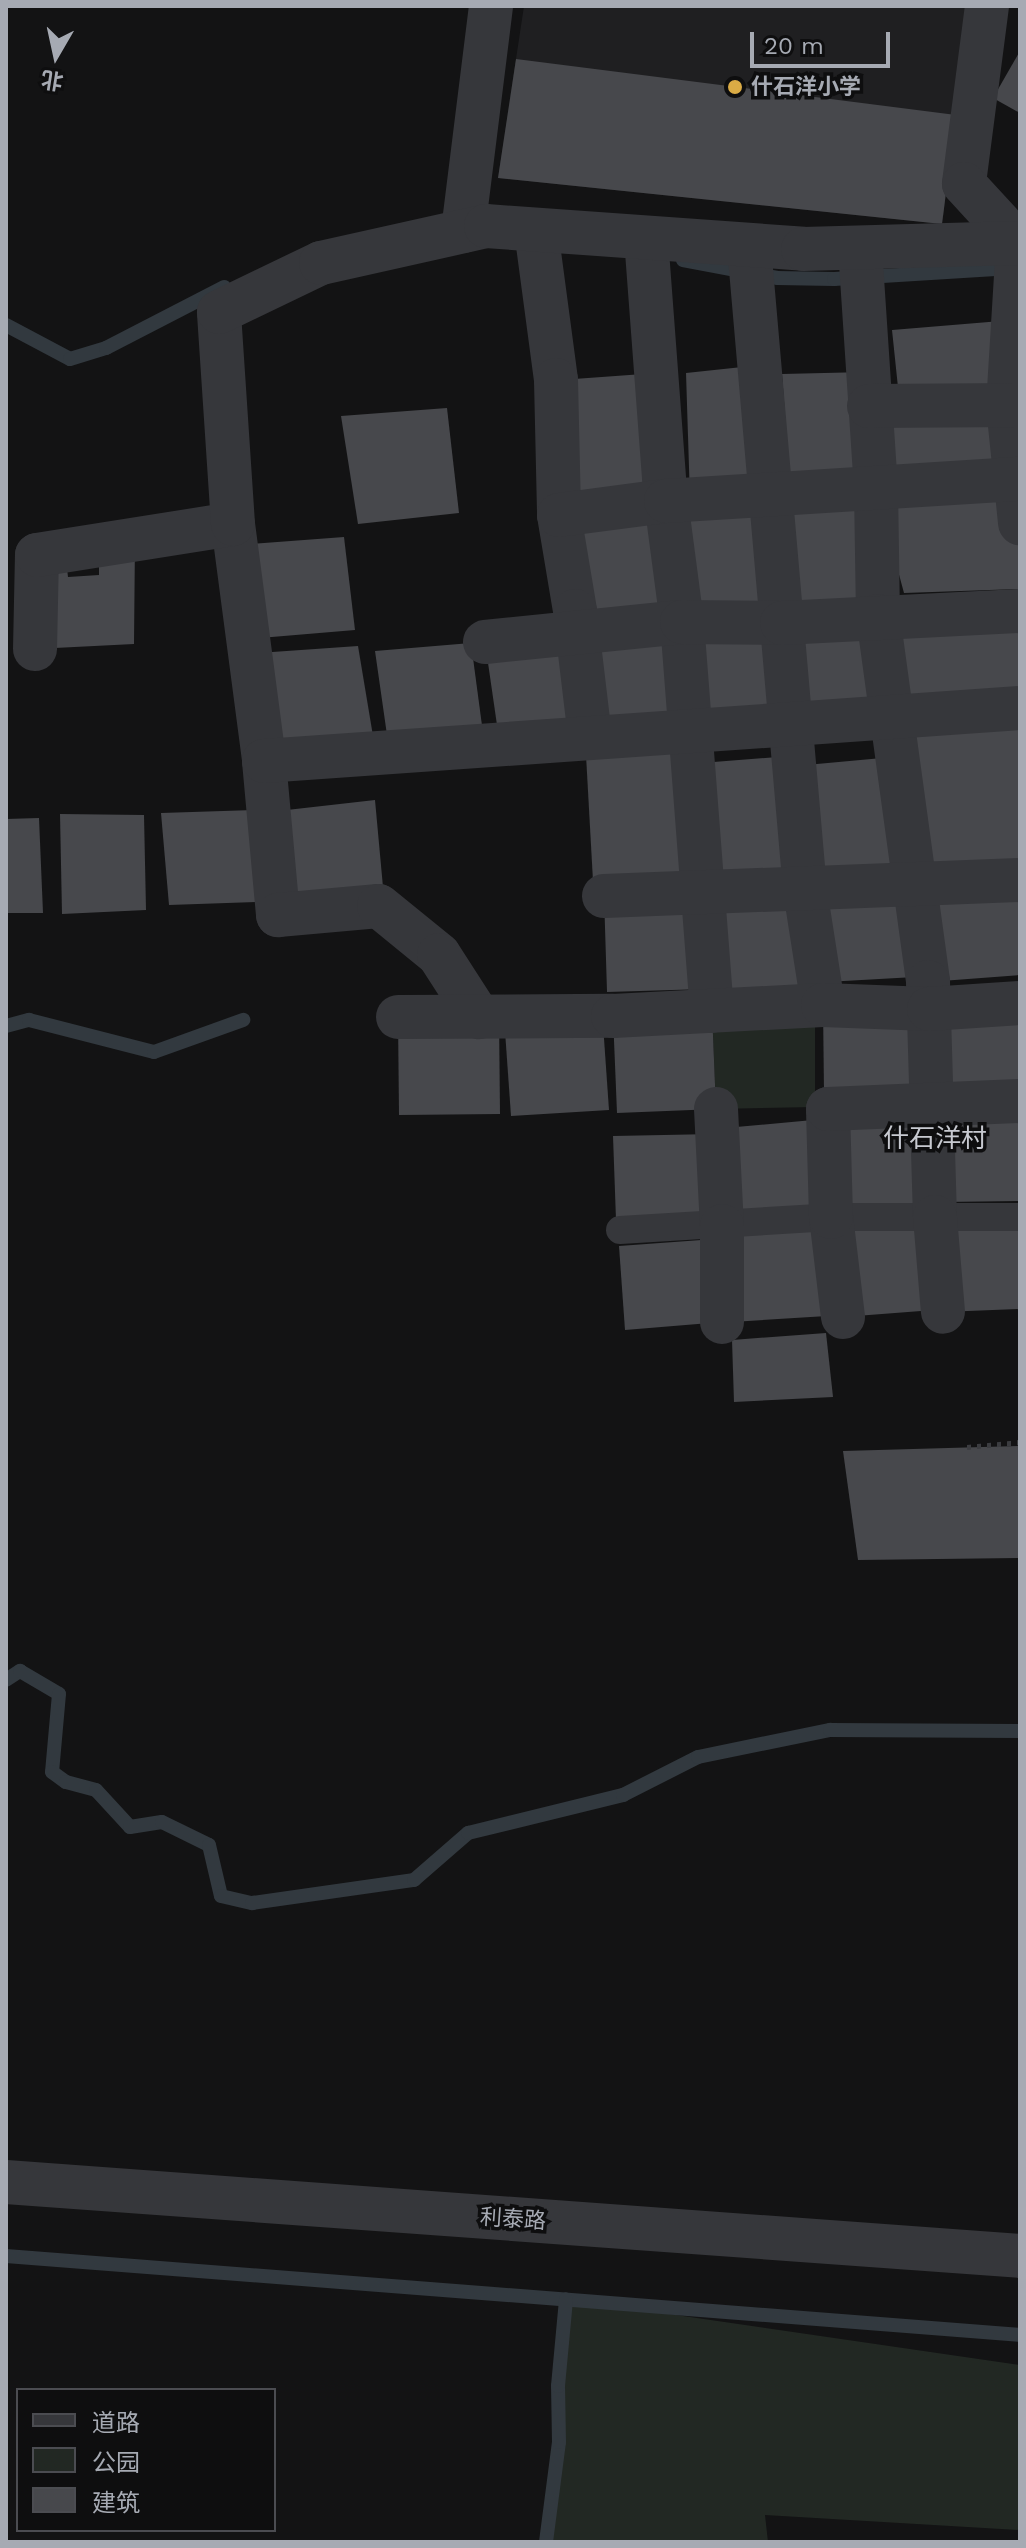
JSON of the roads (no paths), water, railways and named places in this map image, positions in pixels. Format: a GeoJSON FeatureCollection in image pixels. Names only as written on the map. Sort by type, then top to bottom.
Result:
{"type":"FeatureCollection","features":[{"type":"Feature","properties":{"kind":"street"},"geometry":{"type":"LineString","coordinates":[[463,231],[491,6]]}},
{"type":"Feature","properties":{"kind":"street"},"geometry":{"type":"LineString","coordinates":[[987,6],[964,184],[1019,243],[1014,406],[1020,523]]}},
{"type":"Feature","properties":{"kind":"street"},"geometry":{"type":"LineString","coordinates":[[479,1017],[439,955],[379,906],[278,915],[264,761],[233,524],[219,312],[321,263],[486,226],[749,246],[860,248],[1019,243]]}},
{"type":"Feature","properties":{"kind":"street"},"geometry":{"type":"LineString","coordinates":[[536,230],[556,380],[559,515],[575,611],[590,736]]}},
{"type":"Feature","properties":{"kind":"street"},"geometry":{"type":"LineString","coordinates":[[646,238],[666,501],[682,622],[712,1011]]}},
{"type":"Feature","properties":{"kind":"street"},"geometry":{"type":"LineString","coordinates":[[749,246],[761,365],[768,493],[805,890],[823,1005]]}},
{"type":"Feature","properties":{"kind":"street"},"geometry":{"type":"LineString","coordinates":[[860,248],[876,489],[878,616],[929,1009],[935,1217],[943,1312]]}},
{"type":"Feature","properties":{"kind":"street"},"geometry":{"type":"LineString","coordinates":[[869,406],[1014,406]]}},
{"type":"Feature","properties":{"kind":"street"},"geometry":{"type":"LineString","coordinates":[[559,515],[666,501],[1016,479]]}},
{"type":"Feature","properties":{"kind":"street"},"geometry":{"type":"LineString","coordinates":[[35,649],[37,555],[233,524]]}},
{"type":"Feature","properties":{"kind":"street"},"geometry":{"type":"LineString","coordinates":[[485,642],[580,629],[682,622],[782,623],[1020,611]]}},
{"type":"Feature","properties":{"kind":"street"},"geometry":{"type":"LineString","coordinates":[[264,761],[1020,708]]}},
{"type":"Feature","properties":{"kind":"street"},"geometry":{"type":"LineString","coordinates":[[604,896],[1020,880]]}},
{"type":"Feature","properties":{"kind":"street"},"geometry":{"type":"LineString","coordinates":[[398,1017],[712,1011],[823,1005],[929,1009],[1020,1003]]}},
{"type":"Feature","properties":{"kind":"street"},"geometry":{"type":"LineString","coordinates":[[843,1317],[831,1217],[828,1109],[1020,1101]]}},
{"type":"Feature","properties":{"kind":"street"},"geometry":{"type":"LineString","coordinates":[[716,1109],[722,1226],[722,1322]]}},
{"type":"Feature","properties":{"kind":"street","name":"利泰路"},"geometry":{"type":"LineString","coordinates":[[6,2182],[1020,2256]]}},
{"type":"Feature","properties":{"kind":"lane"},"geometry":{"type":"LineString","coordinates":[[620,1230],[831,1217],[1020,1217]]}},
{"type":"Feature","properties":{"kind":"waterway"},"geometry":{"type":"LineString","coordinates":[[683,260],[777,278],[834,279],[1012,268]]}},
{"type":"Feature","properties":{"kind":"waterway"},"geometry":{"type":"LineString","coordinates":[[6,325],[70,359],[106,348],[224,287]]}},
{"type":"Feature","properties":{"kind":"waterway"},"geometry":{"type":"LineString","coordinates":[[6,1026],[29,1020],[154,1052],[243,1020]]}},
{"type":"Feature","properties":{"kind":"waterway"},"geometry":{"type":"LineString","coordinates":[[6,1680],[20,1671],[59,1694],[52,1772],[66,1782],[96,1790],[130,1827],[162,1822],[209,1845],[221,1896],[252,1903],[414,1880],[468,1833],[623,1795],[698,1757],[830,1730],[1020,1731]]}},
{"type":"Feature","properties":{"kind":"waterway"},"geometry":{"type":"LineString","coordinates":[[6,2256],[1020,2335]]}},
{"type":"Feature","properties":{"kind":"waterway"},"geometry":{"type":"LineString","coordinates":[[546,2542],[559,2442],[558,2386],[566,2299]]}},
{"type":"Feature","properties":{"kind":"place","name":"什石洋小学"},"geometry":{"type":"Point","coordinates":[735,87]}},
{"type":"Feature","properties":{"kind":"district","name":"什石洋村"},"geometry":{"type":"Point","coordinates":[935,1139]}}]}
